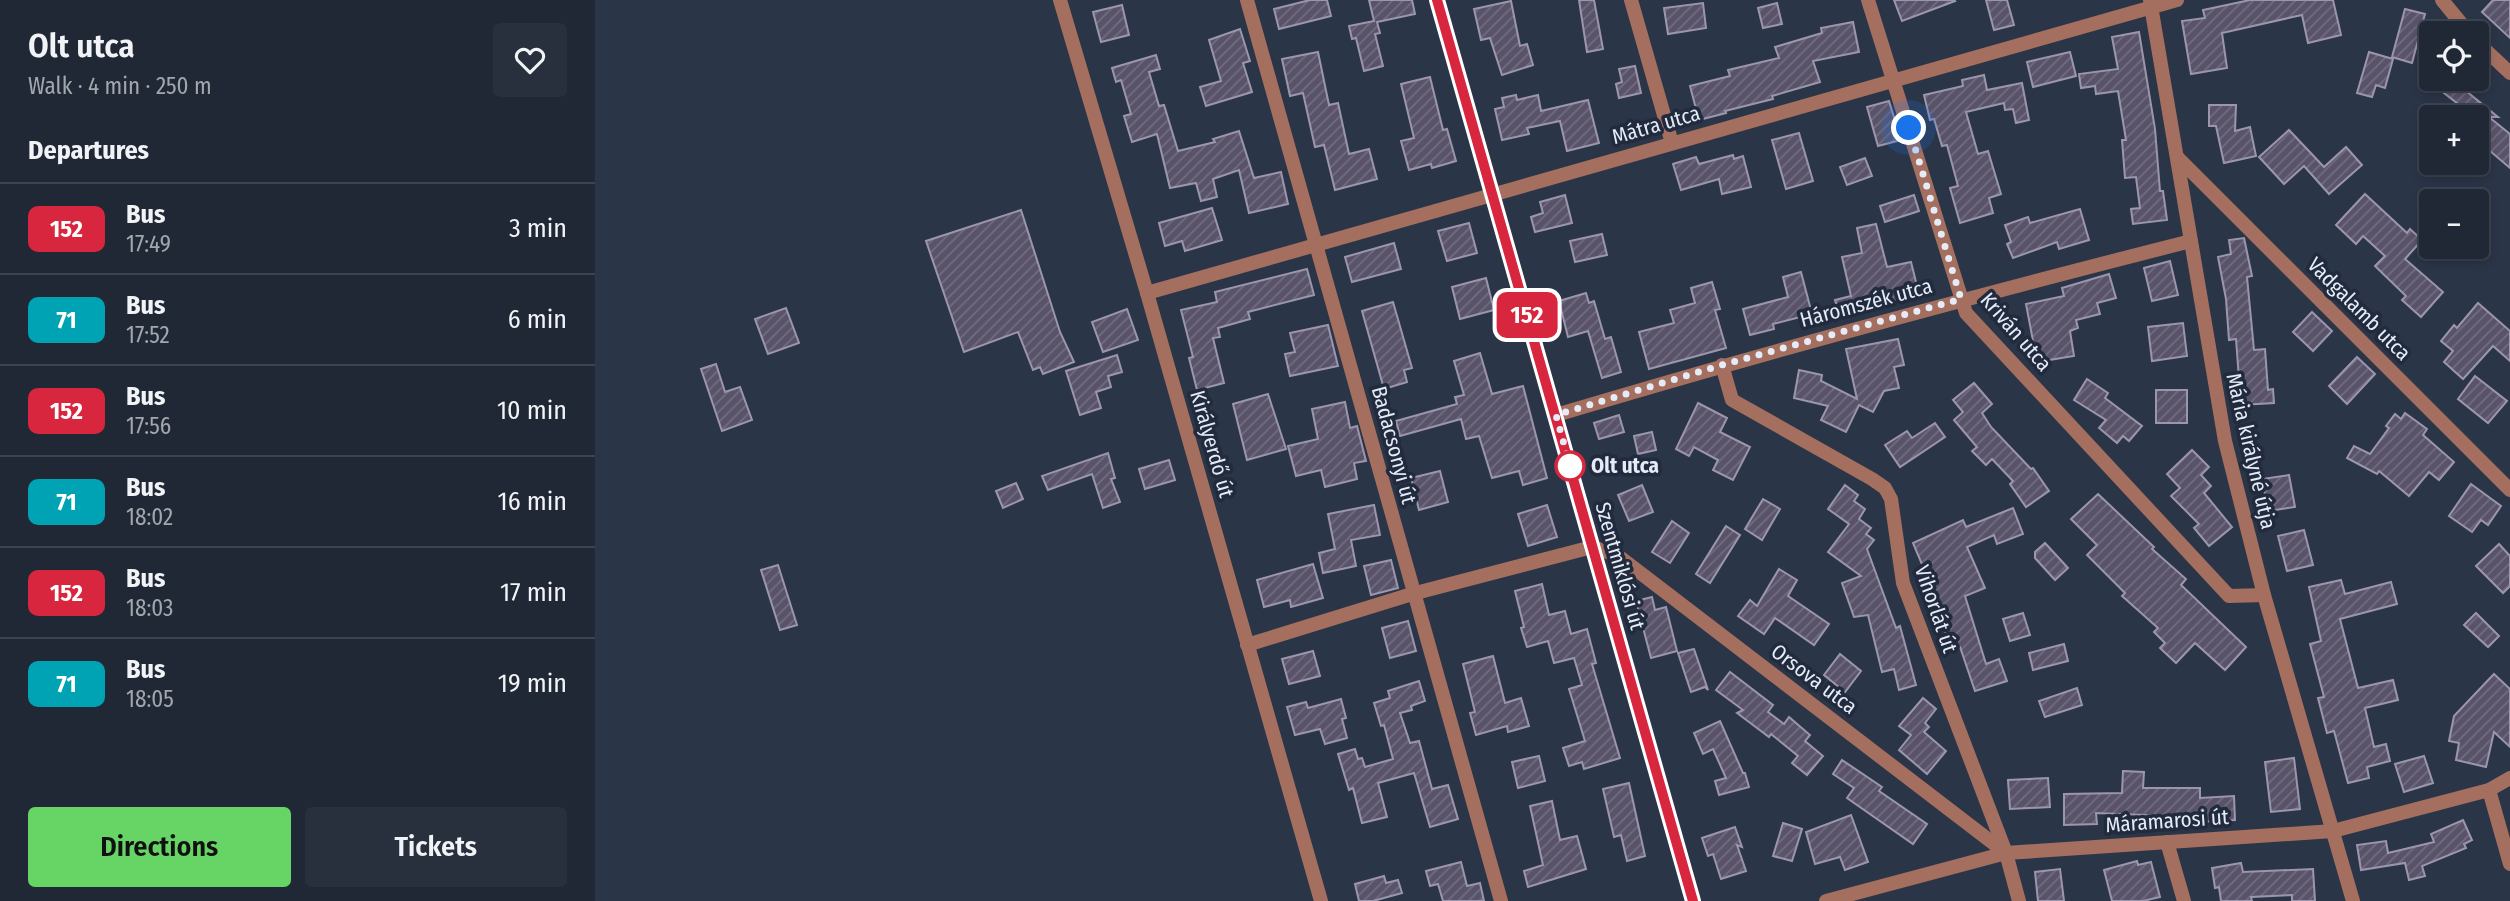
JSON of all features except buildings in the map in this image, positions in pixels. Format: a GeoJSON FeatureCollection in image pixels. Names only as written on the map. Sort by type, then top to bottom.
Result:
{"type":"FeatureCollection","features":[{"type":"Feature","properties":{"kind":"street","name":"Királyerdő út"},"geometry":{"type":"LineString","coordinates":[[1060,0],[1321,901]]}},
{"type":"Feature","properties":{"kind":"street","name":"Badacsonyi út"},"geometry":{"type":"LineString","coordinates":[[1247,0],[1318,245],[1412,594],[1501,901]]}},
{"type":"Feature","properties":{"kind":"street","name":"Szentmiklósi út"},"geometry":{"type":"LineString","coordinates":[[1437,0],[1693,901]]}},
{"type":"Feature","properties":{"kind":"street"},"geometry":{"type":"LineString","coordinates":[[1631,0],[1672,143]]}},
{"type":"Feature","properties":{"kind":"street","name":"Kriván utca"},"geometry":{"type":"LineString","coordinates":[[1868,0],[1966,313],[2229,596],[2264,595]]}},
{"type":"Feature","properties":{"kind":"street","name":"Mátra utca"},"geometry":{"type":"LineString","coordinates":[[1147,293],[1895,80],[2150,4],[2177,0]]}},
{"type":"Feature","properties":{"kind":"street"},"geometry":{"type":"LineString","coordinates":[[2442,0],[2459,21]]}},
{"type":"Feature","properties":{"kind":"street","name":"Mária királyné útja"},"geometry":{"type":"LineString","coordinates":[[2150,4],[2225,441],[2264,595],[2353,901]]}},
{"type":"Feature","properties":{"kind":"street"},"geometry":{"type":"LineString","coordinates":[[2489,53],[2510,73]]}},
{"type":"Feature","properties":{"kind":"street","name":"Vadgalamb utca"},"geometry":{"type":"LineString","coordinates":[[2178,158],[2510,490]]}},
{"type":"Feature","properties":{"kind":"street","name":"Háromszék utca"},"geometry":{"type":"LineString","coordinates":[[1556,415],[1722,365],[1961,299],[2191,241]]}},
{"type":"Feature","properties":{"kind":"street","name":"Vihorlát út"},"geometry":{"type":"LineString","coordinates":[[1722,365],[1733,400],[1885,488],[1891,499],[1903,583],[2005,853],[2019,901]]}},
{"type":"Feature","properties":{"kind":"street"},"geometry":{"type":"LineString","coordinates":[[1247,645],[1412,594],[1593,547]]}},
{"type":"Feature","properties":{"kind":"street","name":"Orsova utca"},"geometry":{"type":"LineString","coordinates":[[1593,547],[1617,555],[2005,853]]}},
{"type":"Feature","properties":{"kind":"street","name":"Máramarosi út"},"geometry":{"type":"LineString","coordinates":[[1826,901],[1854,897],[2005,853],[2333,831],[2489,790],[2510,778]]}},
{"type":"Feature","properties":{"kind":"street"},"geometry":{"type":"LineString","coordinates":[[2489,790],[2510,864]]}},
{"type":"Feature","properties":{"kind":"street"},"geometry":{"type":"LineString","coordinates":[[2167,842],[2184,901]]}},
{"type":"Feature","properties":{"kind":"bus line","name":"152"},"geometry":{"type":"LineString","coordinates":[[1437,0],[1693,901]]}},
{"type":"Feature","properties":{"kind":"place","name":"Olt utca"},"geometry":{"type":"Point","coordinates":[1570,466]}},
{"type":"Feature","properties":{"kind":"route"},"geometry":{"type":"LineString","coordinates":[[1570,466],[1556,415],[1722,365],[1961,299],[1909,128]]}}]}
